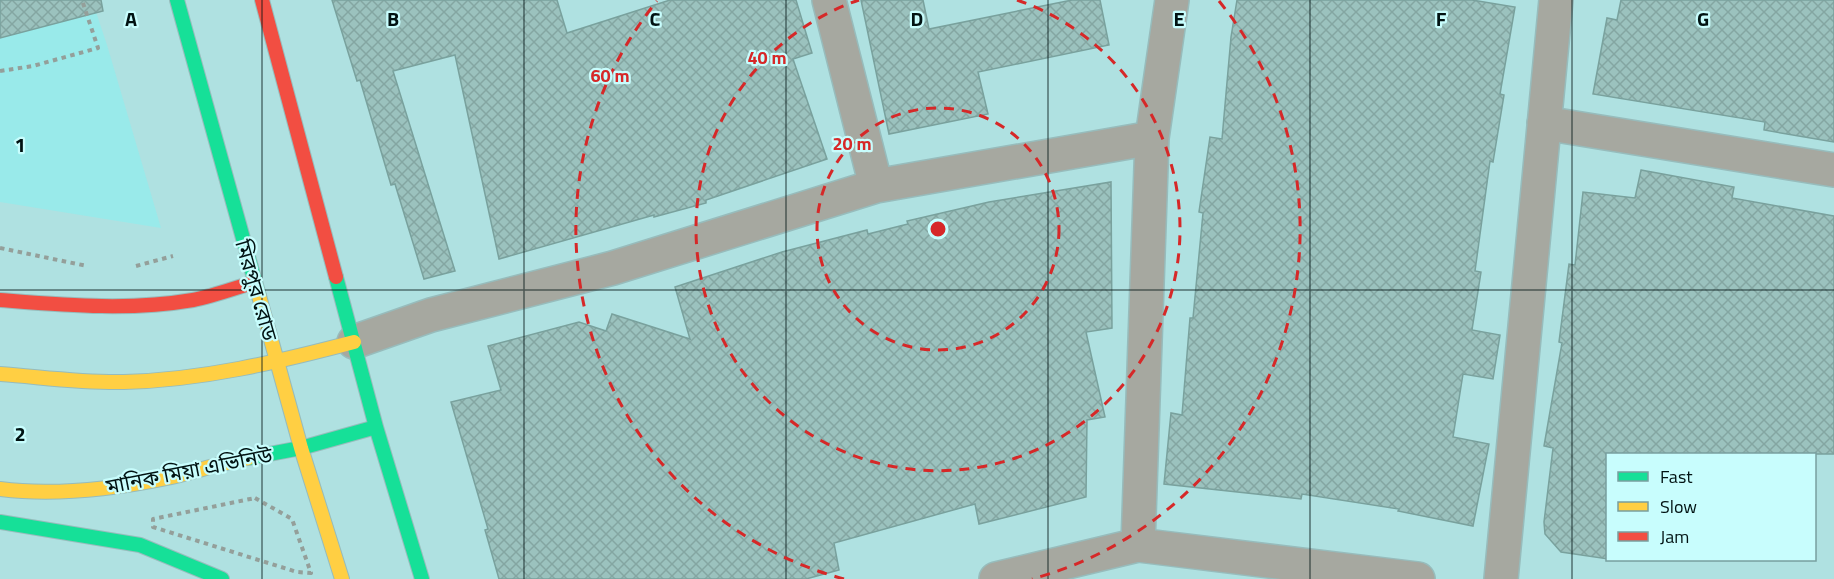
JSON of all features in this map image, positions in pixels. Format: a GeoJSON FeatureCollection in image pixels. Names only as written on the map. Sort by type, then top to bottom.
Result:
{"type":"FeatureCollection","features":[{"type":"Feature","properties":{"kind":"highway","name":"মিরপুর রোড"},"geometry":{"type":"LineString","coordinates":[[177,0],[301,448],[342,579]]}},
{"type":"Feature","properties":{"kind":"highway"},"geometry":{"type":"LineString","coordinates":[[262,0],[376,427],[422,579]]}},
{"type":"Feature","properties":{"kind":"highway"},"geometry":{"type":"LineString","coordinates":[[0,300],[75,306],[136,306],[186,301],[255,282]]}},
{"type":"Feature","properties":{"kind":"highway"},"geometry":{"type":"LineString","coordinates":[[0,374],[123,382],[211,374],[277,363],[354,342]]}},
{"type":"Feature","properties":{"kind":"highway","name":"মানিক মিয়া এভিনিউ"},"geometry":{"type":"LineString","coordinates":[[0,489],[16,491],[94,488],[165,478],[301,448],[376,427]]}},
{"type":"Feature","properties":{"kind":"highway"},"geometry":{"type":"LineString","coordinates":[[0,522],[140,545],[222,579]]}},
{"type":"Feature","properties":{"kind":"street"},"geometry":{"type":"LineString","coordinates":[[829,0],[876,186]]}},
{"type":"Feature","properties":{"kind":"street"},"geometry":{"type":"LineString","coordinates":[[1138,545],[1152,138],[1172,0]]}},
{"type":"Feature","properties":{"kind":"street"},"geometry":{"type":"LineString","coordinates":[[1501,579],[1556,0]]}},
{"type":"Feature","properties":{"kind":"street"},"geometry":{"type":"LineString","coordinates":[[1544,123],[1834,170]]}},
{"type":"Feature","properties":{"kind":"street"},"geometry":{"type":"LineString","coordinates":[[354,342],[432,315],[613,268],[876,186],[1152,138]]}},
{"type":"Feature","properties":{"kind":"street"},"geometry":{"type":"LineString","coordinates":[[996,579],[1138,545],[1418,579]]}},
{"type":"Feature","properties":{"kind":"path"},"geometry":{"type":"LineString","coordinates":[[0,71],[33,66],[98,48],[82,0]]}},
{"type":"Feature","properties":{"kind":"path"},"geometry":{"type":"LineString","coordinates":[[0,248],[91,266]]}},
{"type":"Feature","properties":{"kind":"path"},"geometry":{"type":"LineString","coordinates":[[133,266],[173,256]]}},
{"type":"Feature","properties":{"kind":"path"},"geometry":{"type":"LineString","coordinates":[[255,498],[292,519],[310,573],[297,572],[153,527],[153,519],[255,498]]}},
{"type":"Feature","properties":{"kind":"shaded area"},"geometry":{"type":"Polygon","coordinates":[[[92,0],[161,228],[0,202],[0,38],[92,0]]]}},
{"type":"Feature","properties":{"kind":"building"},"geometry":{"type":"Polygon","coordinates":[[[0,0],[101,0],[103,11],[0,38],[0,0]]]}},
{"type":"Feature","properties":{"kind":"building"},"geometry":{"type":"Polygon","coordinates":[[[332,0],[557,0],[567,33],[670,0],[796,0],[812,53],[793,59],[827,159],[706,200],[706,203],[654,217],[654,215],[499,259],[455,55],[393,71],[455,271],[424,279],[395,184],[391,185],[360,80],[357,81],[332,0]]]}},
{"type":"Feature","properties":{"kind":"building"},"geometry":{"type":"Polygon","coordinates":[[[861,0],[923,0],[929,29],[1072,0],[1100,0],[1109,45],[978,72],[988,114],[889,134],[861,0]]]}},
{"type":"Feature","properties":{"kind":"building"},"geometry":{"type":"Polygon","coordinates":[[[1237,0],[1472,0],[1515,7],[1500,94],[1504,95],[1493,162],[1490,161],[1475,271],[1481,272],[1472,330],[1500,335],[1493,379],[1463,374],[1453,437],[1489,444],[1473,526],[1398,511],[1399,509],[1302,494],[1301,499],[1164,484],[1171,413],[1182,415],[1190,318],[1193,318],[1203,213],[1199,212],[1210,137],[1222,139],[1231,37],[1237,0]]]}},
{"type":"Feature","properties":{"kind":"building"},"geometry":{"type":"Polygon","coordinates":[[[1621,0],[1834,0],[1834,142],[1764,130],[1765,122],[1593,94],[1607,18],[1617,20],[1621,0]]]}},
{"type":"Feature","properties":{"kind":"building"},"geometry":{"type":"Polygon","coordinates":[[[1641,170],[1734,187],[1732,198],[1834,216],[1834,454],[1606,453],[1606,559],[1561,552],[1545,534],[1544,522],[1553,448],[1544,446],[1562,343],[1559,342],[1569,264],[1575,265],[1583,192],[1635,198],[1641,170]]]}},
{"type":"Feature","properties":{"kind":"building"},"geometry":{"type":"Polygon","coordinates":[[[1111,182],[1112,328],[1086,332],[1105,417],[1087,420],[1086,497],[979,524],[975,504],[834,543],[839,570],[806,579],[499,579],[485,530],[488,529],[451,402],[501,390],[488,346],[579,322],[606,331],[612,314],[690,339],[675,287],[782,252],[867,230],[868,234],[908,224],[907,221],[989,202],[1111,182]]]}},
{"type":"Feature","properties":{"kind":"traffic: fast"},"geometry":{"type":"LineString","coordinates":[[177,0],[259,296]]}},
{"type":"Feature","properties":{"kind":"traffic: fast"},"geometry":{"type":"LineString","coordinates":[[336,277],[376,427],[422,579]]}},
{"type":"Feature","properties":{"kind":"traffic: fast"},"geometry":{"type":"LineString","coordinates":[[248,458],[301,448],[376,427]]}},
{"type":"Feature","properties":{"kind":"traffic: fast"},"geometry":{"type":"LineString","coordinates":[[0,522],[140,545],[222,579]]}},
{"type":"Feature","properties":{"kind":"traffic: slow"},"geometry":{"type":"LineString","coordinates":[[259,296],[301,448],[342,579]]}},
{"type":"Feature","properties":{"kind":"traffic: slow"},"geometry":{"type":"LineString","coordinates":[[0,374],[93,382],[153,381],[240,369],[354,342]]}},
{"type":"Feature","properties":{"kind":"traffic: slow"},"geometry":{"type":"LineString","coordinates":[[0,489],[41,492],[105,488],[167,478],[248,458]]}},
{"type":"Feature","properties":{"kind":"traffic: jam"},"geometry":{"type":"LineString","coordinates":[[262,0],[336,277]]}},
{"type":"Feature","properties":{"kind":"traffic: jam"},"geometry":{"type":"LineString","coordinates":[[0,300],[96,306],[145,305],[193,300],[255,282]]}}]}
